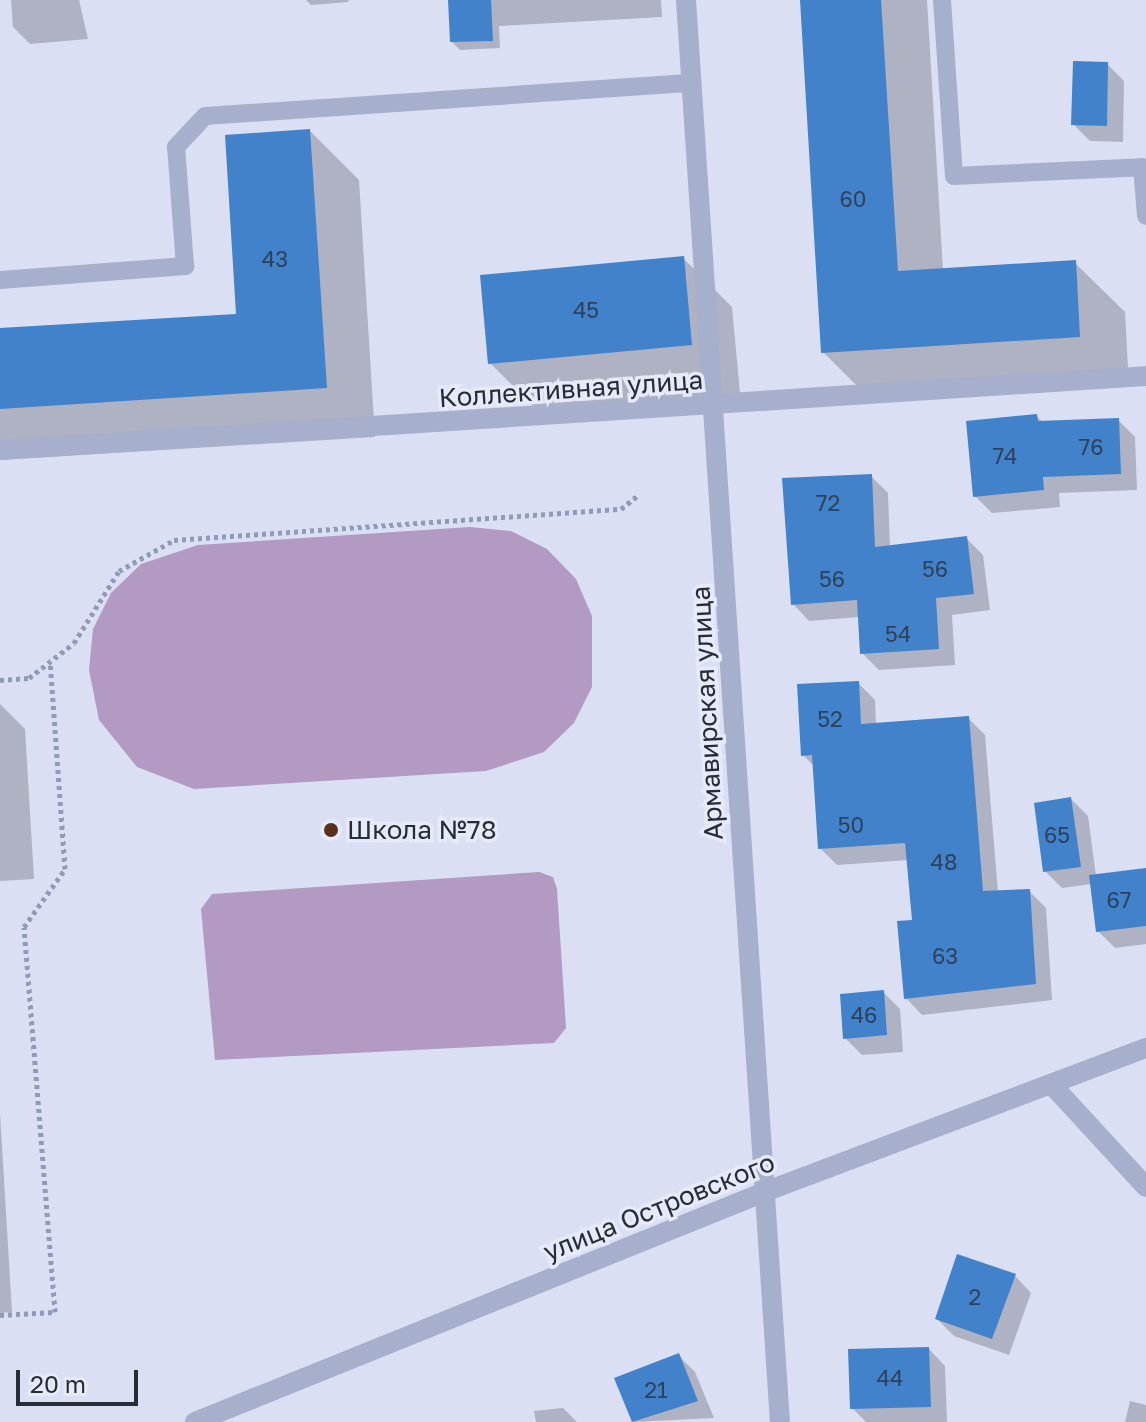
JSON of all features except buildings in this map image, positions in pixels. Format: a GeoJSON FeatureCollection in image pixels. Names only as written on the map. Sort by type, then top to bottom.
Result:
{"type":"FeatureCollection","features":[{"type":"Feature","properties":{"kind":"street","name":"Армавирская улица"},"geometry":{"type":"LineString","coordinates":[[686,0],[715,406],[762,1193],[780,1422]]}},
{"type":"Feature","properties":{"kind":"street","name":"Коллективная улица"},"geometry":{"type":"LineString","coordinates":[[0,450],[1146,376]]}},
{"type":"Feature","properties":{"kind":"street","name":"улица Островского"},"geometry":{"type":"LineString","coordinates":[[195,1422],[762,1193],[1053,1086],[1146,1048]]}},
{"type":"Feature","properties":{"kind":"street"},"geometry":{"type":"LineString","coordinates":[[1053,1086],[1146,1187]]}},
{"type":"Feature","properties":{"kind":"lane"},"geometry":{"type":"LineString","coordinates":[[942,0],[954,176],[1142,167],[1146,216]]}},
{"type":"Feature","properties":{"kind":"lane"},"geometry":{"type":"LineString","coordinates":[[0,280],[185,266],[176,147],[205,116],[692,83]]}},
{"type":"Feature","properties":{"kind":"path"},"geometry":{"type":"LineString","coordinates":[[0,680],[29,678],[74,643],[119,571],[174,540],[621,509],[637,496]]}},
{"type":"Feature","properties":{"kind":"path"},"geometry":{"type":"LineString","coordinates":[[0,1315],[55,1312],[24,927],[65,869],[50,662]]}},
{"type":"Feature","properties":{"kind":"shaded area"},"geometry":{"type":"Polygon","coordinates":[[[470,527],[511,531],[547,549],[576,579],[592,616],[592,687],[574,723],[544,752],[486,771],[194,789],[137,767],[99,720],[89,670],[93,629],[111,593],[141,564],[198,545],[470,527]]]}},
{"type":"Feature","properties":{"kind":"shaded area"},"geometry":{"type":"Polygon","coordinates":[[[539,872],[553,877],[557,889],[566,1028],[554,1043],[215,1060],[201,909],[212,894],[539,872]]]}},
{"type":"Feature","properties":{"kind":"place","name":"Школа №78"},"geometry":{"type":"Point","coordinates":[331,830]}}]}
